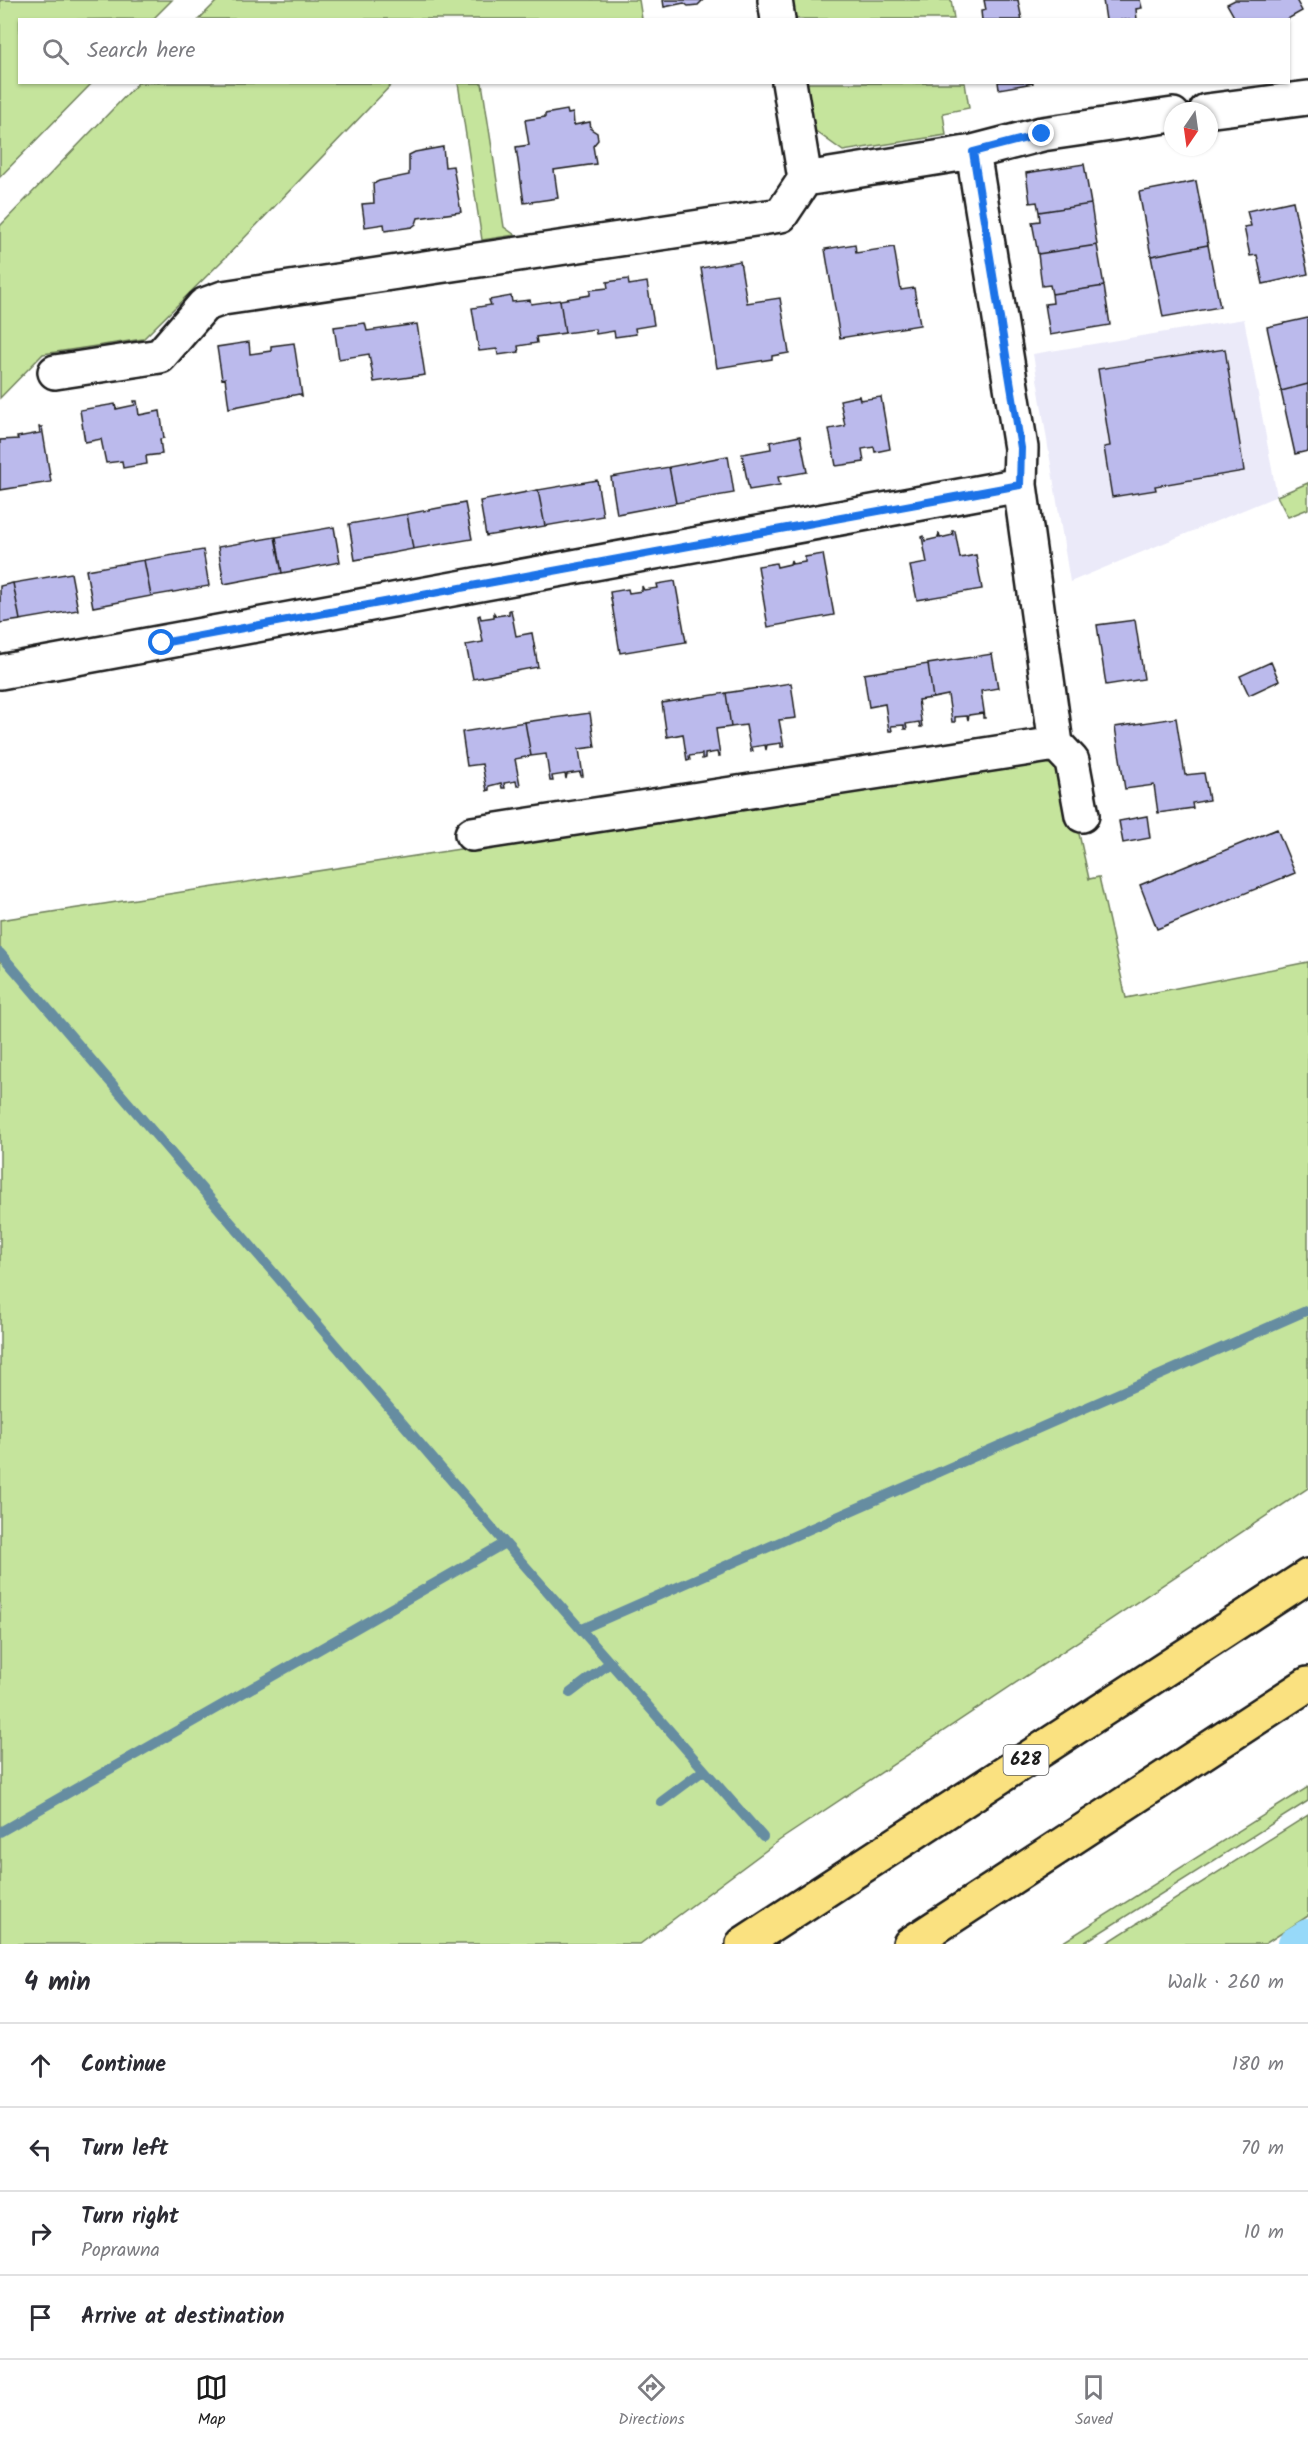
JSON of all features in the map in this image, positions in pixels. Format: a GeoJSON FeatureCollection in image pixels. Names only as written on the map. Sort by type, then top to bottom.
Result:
{"type":"FeatureCollection","features":[{"type":"Feature","properties":{"kind":"main road","name":"628"},"geometry":{"type":"LineString","coordinates":[[743,1944],[1308,1576]]}},
{"type":"Feature","properties":{"kind":"main road"},"geometry":{"type":"LineString","coordinates":[[910,1944],[1308,1684]]}},
{"type":"Feature","properties":{"kind":"street"},"geometry":{"type":"LineString","coordinates":[[775,0],[778,18]]}},
{"type":"Feature","properties":{"kind":"street"},"geometry":{"type":"LineString","coordinates":[[55,372],[160,356],[204,305],[223,297],[781,215],[805,179],[789,84]]}},
{"type":"Feature","properties":{"kind":"street"},"geometry":{"type":"LineString","coordinates":[[1218,109],[1308,98]]}},
{"type":"Feature","properties":{"kind":"street"},"geometry":{"type":"LineString","coordinates":[[805,179],[973,152],[1042,134],[1164,116]]}},
{"type":"Feature","properties":{"kind":"street"},"geometry":{"type":"LineString","coordinates":[[973,152],[1021,448],[1020,485],[1056,744],[1072,761],[1082,815]]}},
{"type":"Feature","properties":{"kind":"street"},"geometry":{"type":"LineString","coordinates":[[0,672],[1020,485]]}},
{"type":"Feature","properties":{"kind":"street"},"geometry":{"type":"LineString","coordinates":[[472,834],[1056,744]]}},
{"type":"Feature","properties":{"kind":"shaded area"},"geometry":{"type":"Polygon","coordinates":[[[1244,319],[1277,496],[1070,582],[1033,354],[1244,319]]]}},
{"type":"Feature","properties":{"kind":"green space"},"geometry":{"type":"Polygon","coordinates":[[[0,0],[172,0],[154,18],[18,18],[18,84],[91,84],[0,177],[0,0]]]}},
{"type":"Feature","properties":{"kind":"green space"},"geometry":{"type":"Polygon","coordinates":[[[218,0],[639,0],[642,18],[200,18],[218,0]]]}},
{"type":"Feature","properties":{"kind":"green space"},"geometry":{"type":"Polygon","coordinates":[[[791,0],[951,0],[954,18],[794,18],[791,0]]]}},
{"type":"Feature","properties":{"kind":"green space"},"geometry":{"type":"Polygon","coordinates":[[[137,84],[392,84],[227,256],[143,339],[43,354],[0,398],[0,226],[137,84]]]}},
{"type":"Feature","properties":{"kind":"green space"},"geometry":{"type":"Polygon","coordinates":[[[458,84],[482,84],[504,227],[515,235],[482,240],[458,84]]]}},
{"type":"Feature","properties":{"kind":"green space"},"geometry":{"type":"Polygon","coordinates":[[[806,84],[965,84],[969,108],[943,113],[946,135],[843,151],[814,130],[806,84]]]}},
{"type":"Feature","properties":{"kind":"green space"},"geometry":{"type":"Polygon","coordinates":[[[1308,483],[1308,509],[1288,517],[1277,496],[1308,483]]]}},
{"type":"Feature","properties":{"kind":"green space"},"geometry":{"type":"Polygon","coordinates":[[[1063,761],[1089,879],[1099,877],[1126,998],[1308,962],[1308,1488],[780,1840],[640,1944],[0,1944],[0,920],[460,849],[1063,761]]]}},
{"type":"Feature","properties":{"kind":"green space"},"geometry":{"type":"Polygon","coordinates":[[[1308,1787],[1308,1801],[1082,1944],[1060,1944],[1308,1787]]]}},
{"type":"Feature","properties":{"kind":"green space"},"geometry":{"type":"Polygon","coordinates":[[[1308,1815],[1308,1916],[1265,1944],[1105,1944],[1308,1815]]]}},
{"type":"Feature","properties":{"kind":"building"},"geometry":{"type":"Polygon","coordinates":[[[663,0],[703,0],[698,5],[688,6],[684,3],[664,7],[663,0]]]}},
{"type":"Feature","properties":{"kind":"building"},"geometry":{"type":"Polygon","coordinates":[[[984,0],[1018,0],[1022,18],[982,18],[981,11],[986,10],[984,0]]]}},
{"type":"Feature","properties":{"kind":"building"},"geometry":{"type":"Polygon","coordinates":[[[1103,0],[1140,0],[1142,8],[1136,9],[1137,18],[1106,18],[1103,0]]]}},
{"type":"Feature","properties":{"kind":"building"},"geometry":{"type":"Polygon","coordinates":[[[1235,0],[1296,0],[1302,11],[1290,18],[1235,18],[1227,4],[1235,0]]]}},
{"type":"Feature","properties":{"kind":"building"},"geometry":{"type":"Polygon","coordinates":[[[998,84],[1027,84],[999,89],[998,84]]]}},
{"type":"Feature","properties":{"kind":"building"},"geometry":{"type":"Polygon","coordinates":[[[567,110],[568,114],[573,113],[574,125],[590,122],[591,129],[597,133],[598,140],[593,146],[596,164],[554,170],[558,198],[524,203],[516,147],[529,145],[525,120],[567,110]]]}},
{"type":"Feature","properties":{"kind":"building"},"geometry":{"type":"Polygon","coordinates":[[[443,147],[445,167],[453,166],[461,212],[418,218],[412,227],[385,231],[384,224],[365,227],[362,204],[374,203],[373,184],[409,175],[409,155],[443,147]]]}},
{"type":"Feature","properties":{"kind":"building"},"geometry":{"type":"Polygon","coordinates":[[[1084,164],[1091,204],[1039,212],[1037,202],[1030,203],[1026,173],[1084,164]]]}},
{"type":"Feature","properties":{"kind":"building"},"geometry":{"type":"Polygon","coordinates":[[[1196,181],[1208,245],[1151,256],[1139,192],[1196,181]]]}},
{"type":"Feature","properties":{"kind":"building"},"geometry":{"type":"Polygon","coordinates":[[[1293,201],[1308,274],[1263,284],[1257,255],[1250,256],[1244,227],[1251,226],[1247,211],[1293,201]]]}},
{"type":"Feature","properties":{"kind":"building"},"geometry":{"type":"Polygon","coordinates":[[[1091,204],[1097,245],[1038,254],[1032,222],[1040,221],[1039,212],[1091,204]]]}},
{"type":"Feature","properties":{"kind":"building"},"geometry":{"type":"Polygon","coordinates":[[[855,244],[856,253],[894,247],[901,290],[914,288],[920,325],[840,338],[825,249],[855,244]]]}},
{"type":"Feature","properties":{"kind":"building"},"geometry":{"type":"Polygon","coordinates":[[[1097,245],[1104,286],[1052,294],[1050,285],[1042,286],[1038,254],[1097,245]]]}},
{"type":"Feature","properties":{"kind":"building"},"geometry":{"type":"Polygon","coordinates":[[[1208,245],[1220,307],[1163,317],[1151,256],[1208,245]]]}},
{"type":"Feature","properties":{"kind":"building"},"geometry":{"type":"Polygon","coordinates":[[[740,261],[747,303],[780,298],[789,353],[772,356],[772,359],[717,368],[701,268],[740,261]]]}},
{"type":"Feature","properties":{"kind":"building"},"geometry":{"type":"Polygon","coordinates":[[[628,279],[629,285],[647,282],[654,325],[635,328],[636,334],[615,337],[614,331],[596,334],[595,329],[565,333],[560,300],[590,295],[590,290],[608,288],[607,282],[628,279]]]}},
{"type":"Feature","properties":{"kind":"building"},"geometry":{"type":"Polygon","coordinates":[[[1104,286],[1110,325],[1050,335],[1045,304],[1053,303],[1052,294],[1104,286]]]}},
{"type":"Feature","properties":{"kind":"building"},"geometry":{"type":"Polygon","coordinates":[[[511,296],[512,302],[530,300],[531,304],[560,300],[565,333],[536,337],[537,343],[518,346],[519,352],[498,355],[497,349],[479,351],[472,308],[491,305],[489,300],[511,296]]]}},
{"type":"Feature","properties":{"kind":"building"},"geometry":{"type":"Polygon","coordinates":[[[1308,318],[1308,384],[1281,391],[1267,327],[1308,318]]]}},
{"type":"Feature","properties":{"kind":"building"},"geometry":{"type":"Polygon","coordinates":[[[365,323],[367,331],[417,324],[425,375],[374,382],[369,354],[339,359],[334,327],[365,323]]]}},
{"type":"Feature","properties":{"kind":"building"},"geometry":{"type":"Polygon","coordinates":[[[249,342],[250,354],[271,351],[271,346],[294,343],[302,396],[299,394],[229,408],[225,378],[222,379],[217,347],[249,342]]]}},
{"type":"Feature","properties":{"kind":"building"},"geometry":{"type":"Polygon","coordinates":[[[1225,349],[1244,471],[1155,486],[1156,490],[1112,497],[1104,447],[1110,446],[1098,369],[1225,349]]]}},
{"type":"Feature","properties":{"kind":"building"},"geometry":{"type":"Polygon","coordinates":[[[1308,384],[1308,451],[1295,454],[1281,391],[1308,384]]]}},
{"type":"Feature","properties":{"kind":"building"},"geometry":{"type":"Polygon","coordinates":[[[859,396],[860,400],[881,397],[890,449],[875,452],[874,447],[862,449],[864,462],[836,466],[829,429],[845,426],[840,400],[859,396]]]}},
{"type":"Feature","properties":{"kind":"building"},"geometry":{"type":"Polygon","coordinates":[[[134,401],[137,401],[139,415],[160,411],[164,438],[160,439],[162,454],[146,456],[147,464],[123,468],[122,461],[106,463],[101,439],[85,442],[80,410],[115,404],[116,409],[135,405],[134,401]]]}},
{"type":"Feature","properties":{"kind":"building"},"geometry":{"type":"Polygon","coordinates":[[[39,427],[42,427],[51,482],[0,490],[0,440],[18,439],[17,437],[40,433],[39,427]]]}},
{"type":"Feature","properties":{"kind":"building"},"geometry":{"type":"Polygon","coordinates":[[[800,436],[807,472],[778,477],[780,485],[749,490],[742,454],[771,449],[770,442],[800,436]]]}},
{"type":"Feature","properties":{"kind":"building"},"geometry":{"type":"Polygon","coordinates":[[[728,456],[734,493],[676,503],[669,467],[728,456]]]}},
{"type":"Feature","properties":{"kind":"building"},"geometry":{"type":"Polygon","coordinates":[[[669,467],[676,503],[617,514],[611,477],[669,467]]]}},
{"type":"Feature","properties":{"kind":"building"},"geometry":{"type":"Polygon","coordinates":[[[597,480],[603,516],[545,526],[538,490],[597,480]]]}},
{"type":"Feature","properties":{"kind":"building"},"geometry":{"type":"Polygon","coordinates":[[[538,490],[545,526],[486,536],[480,501],[538,490]]]}},
{"type":"Feature","properties":{"kind":"building"},"geometry":{"type":"Polygon","coordinates":[[[465,503],[472,539],[413,549],[407,514],[465,503]]]}},
{"type":"Feature","properties":{"kind":"building"},"geometry":{"type":"Polygon","coordinates":[[[407,514],[413,549],[355,560],[349,524],[407,514]]]}},
{"type":"Feature","properties":{"kind":"building"},"geometry":{"type":"Polygon","coordinates":[[[334,527],[340,562],[282,573],[276,537],[334,527]]]}},
{"type":"Feature","properties":{"kind":"building"},"geometry":{"type":"Polygon","coordinates":[[[952,531],[955,531],[960,558],[976,555],[982,589],[917,600],[910,566],[927,563],[922,537],[924,536],[925,541],[938,538],[939,533],[940,538],[953,535],[952,531]]]}},
{"type":"Feature","properties":{"kind":"building"},"geometry":{"type":"Polygon","coordinates":[[[275,537],[282,573],[224,584],[218,547],[275,537]]]}},
{"type":"Feature","properties":{"kind":"building"},"geometry":{"type":"Polygon","coordinates":[[[203,550],[209,586],[151,596],[144,560],[203,550]]]}},
{"type":"Feature","properties":{"kind":"building"},"geometry":{"type":"Polygon","coordinates":[[[823,554],[834,615],[768,627],[758,566],[776,563],[777,567],[790,564],[791,560],[792,564],[805,562],[805,557],[823,554]]]}},
{"type":"Feature","properties":{"kind":"building"},"geometry":{"type":"Polygon","coordinates":[[[144,560],[151,596],[93,607],[86,570],[144,560]]]}},
{"type":"Feature","properties":{"kind":"building"},"geometry":{"type":"Polygon","coordinates":[[[71,573],[78,610],[20,620],[13,583],[71,573]]]}},
{"type":"Feature","properties":{"kind":"building"},"geometry":{"type":"Polygon","coordinates":[[[675,581],[686,642],[620,653],[610,592],[628,589],[629,593],[642,591],[642,586],[644,590],[658,588],[657,584],[675,581]]]}},
{"type":"Feature","properties":{"kind":"building"},"geometry":{"type":"Polygon","coordinates":[[[13,583],[20,620],[0,623],[0,586],[13,583]]]}},
{"type":"Feature","properties":{"kind":"building"},"geometry":{"type":"Polygon","coordinates":[[[511,610],[516,636],[532,633],[538,667],[473,679],[466,645],[483,642],[478,616],[480,615],[481,619],[494,617],[494,613],[496,616],[509,614],[511,610]]]}},
{"type":"Feature","properties":{"kind":"building"},"geometry":{"type":"Polygon","coordinates":[[[1135,620],[1144,679],[1106,685],[1097,625],[1135,620]]]}},
{"type":"Feature","properties":{"kind":"building"},"geometry":{"type":"Polygon","coordinates":[[[992,654],[998,688],[981,691],[985,718],[983,718],[983,713],[969,715],[968,720],[967,716],[955,717],[955,722],[952,722],[948,695],[933,698],[928,664],[992,654]]]}},
{"type":"Feature","properties":{"kind":"building"},"geometry":{"type":"Polygon","coordinates":[[[1271,662],[1279,681],[1249,695],[1240,676],[1271,662]]]}},
{"type":"Feature","properties":{"kind":"building"},"geometry":{"type":"Polygon","coordinates":[[[928,664],[933,698],[918,700],[922,727],[919,722],[906,724],[907,729],[904,729],[904,725],[891,726],[892,731],[889,731],[885,704],[869,707],[864,674],[928,664]]]}},
{"type":"Feature","properties":{"kind":"building"},"geometry":{"type":"Polygon","coordinates":[[[791,683],[796,718],[779,720],[784,747],[781,747],[781,743],[767,745],[766,750],[765,745],[752,747],[751,752],[746,725],[731,727],[726,693],[791,683]]]}},
{"type":"Feature","properties":{"kind":"building"},"geometry":{"type":"Polygon","coordinates":[[[726,693],[731,727],[716,729],[720,756],[717,752],[705,754],[705,758],[702,759],[702,754],[689,756],[690,760],[687,761],[683,734],[667,737],[662,703],[726,693]]]}},
{"type":"Feature","properties":{"kind":"building"},"geometry":{"type":"Polygon","coordinates":[[[590,713],[595,747],[579,749],[583,776],[580,772],[567,774],[566,779],[565,774],[552,776],[553,781],[550,781],[546,754],[531,756],[525,722],[590,713]]]}},
{"type":"Feature","properties":{"kind":"building"},"geometry":{"type":"Polygon","coordinates":[[[1176,718],[1185,775],[1204,773],[1209,800],[1192,803],[1193,808],[1158,813],[1154,785],[1125,789],[1115,727],[1176,718]]]}},
{"type":"Feature","properties":{"kind":"building"},"geometry":{"type":"Polygon","coordinates":[[[525,722],[531,756],[515,759],[520,785],[517,786],[516,781],[504,783],[505,788],[502,788],[501,783],[489,786],[487,791],[482,764],[467,766],[462,732],[525,722]]]}},
{"type":"Feature","properties":{"kind":"building"},"geometry":{"type":"Polygon","coordinates":[[[1147,816],[1150,838],[1123,843],[1119,821],[1147,816]]]}},
{"type":"Feature","properties":{"kind":"building"},"geometry":{"type":"Polygon","coordinates":[[[1277,829],[1295,873],[1157,929],[1140,885],[1277,829]]]}},
{"type":"Feature","properties":{"kind":"waterway"},"geometry":{"type":"LineString","coordinates":[[0,953],[505,1543],[763,1837]]}},
{"type":"Feature","properties":{"kind":"waterway"},"geometry":{"type":"LineString","coordinates":[[582,1629],[1308,1310]]}},
{"type":"Feature","properties":{"kind":"waterway"},"geometry":{"type":"LineString","coordinates":[[0,1832],[505,1543]]}},
{"type":"Feature","properties":{"kind":"waterway"},"geometry":{"type":"LineString","coordinates":[[570,1693],[611,1662]]}},
{"type":"Feature","properties":{"kind":"waterway"},"geometry":{"type":"LineString","coordinates":[[661,1802],[704,1770]]}},
{"type":"Feature","properties":{"kind":"waterway"},"geometry":{"type":"LineString","coordinates":[[1295,1944],[1308,1936]]}},
{"type":"Feature","properties":{"kind":"route"},"geometry":{"type":"LineString","coordinates":[[162,643],[1020,485],[1021,448],[973,152],[1042,134]]}}]}
